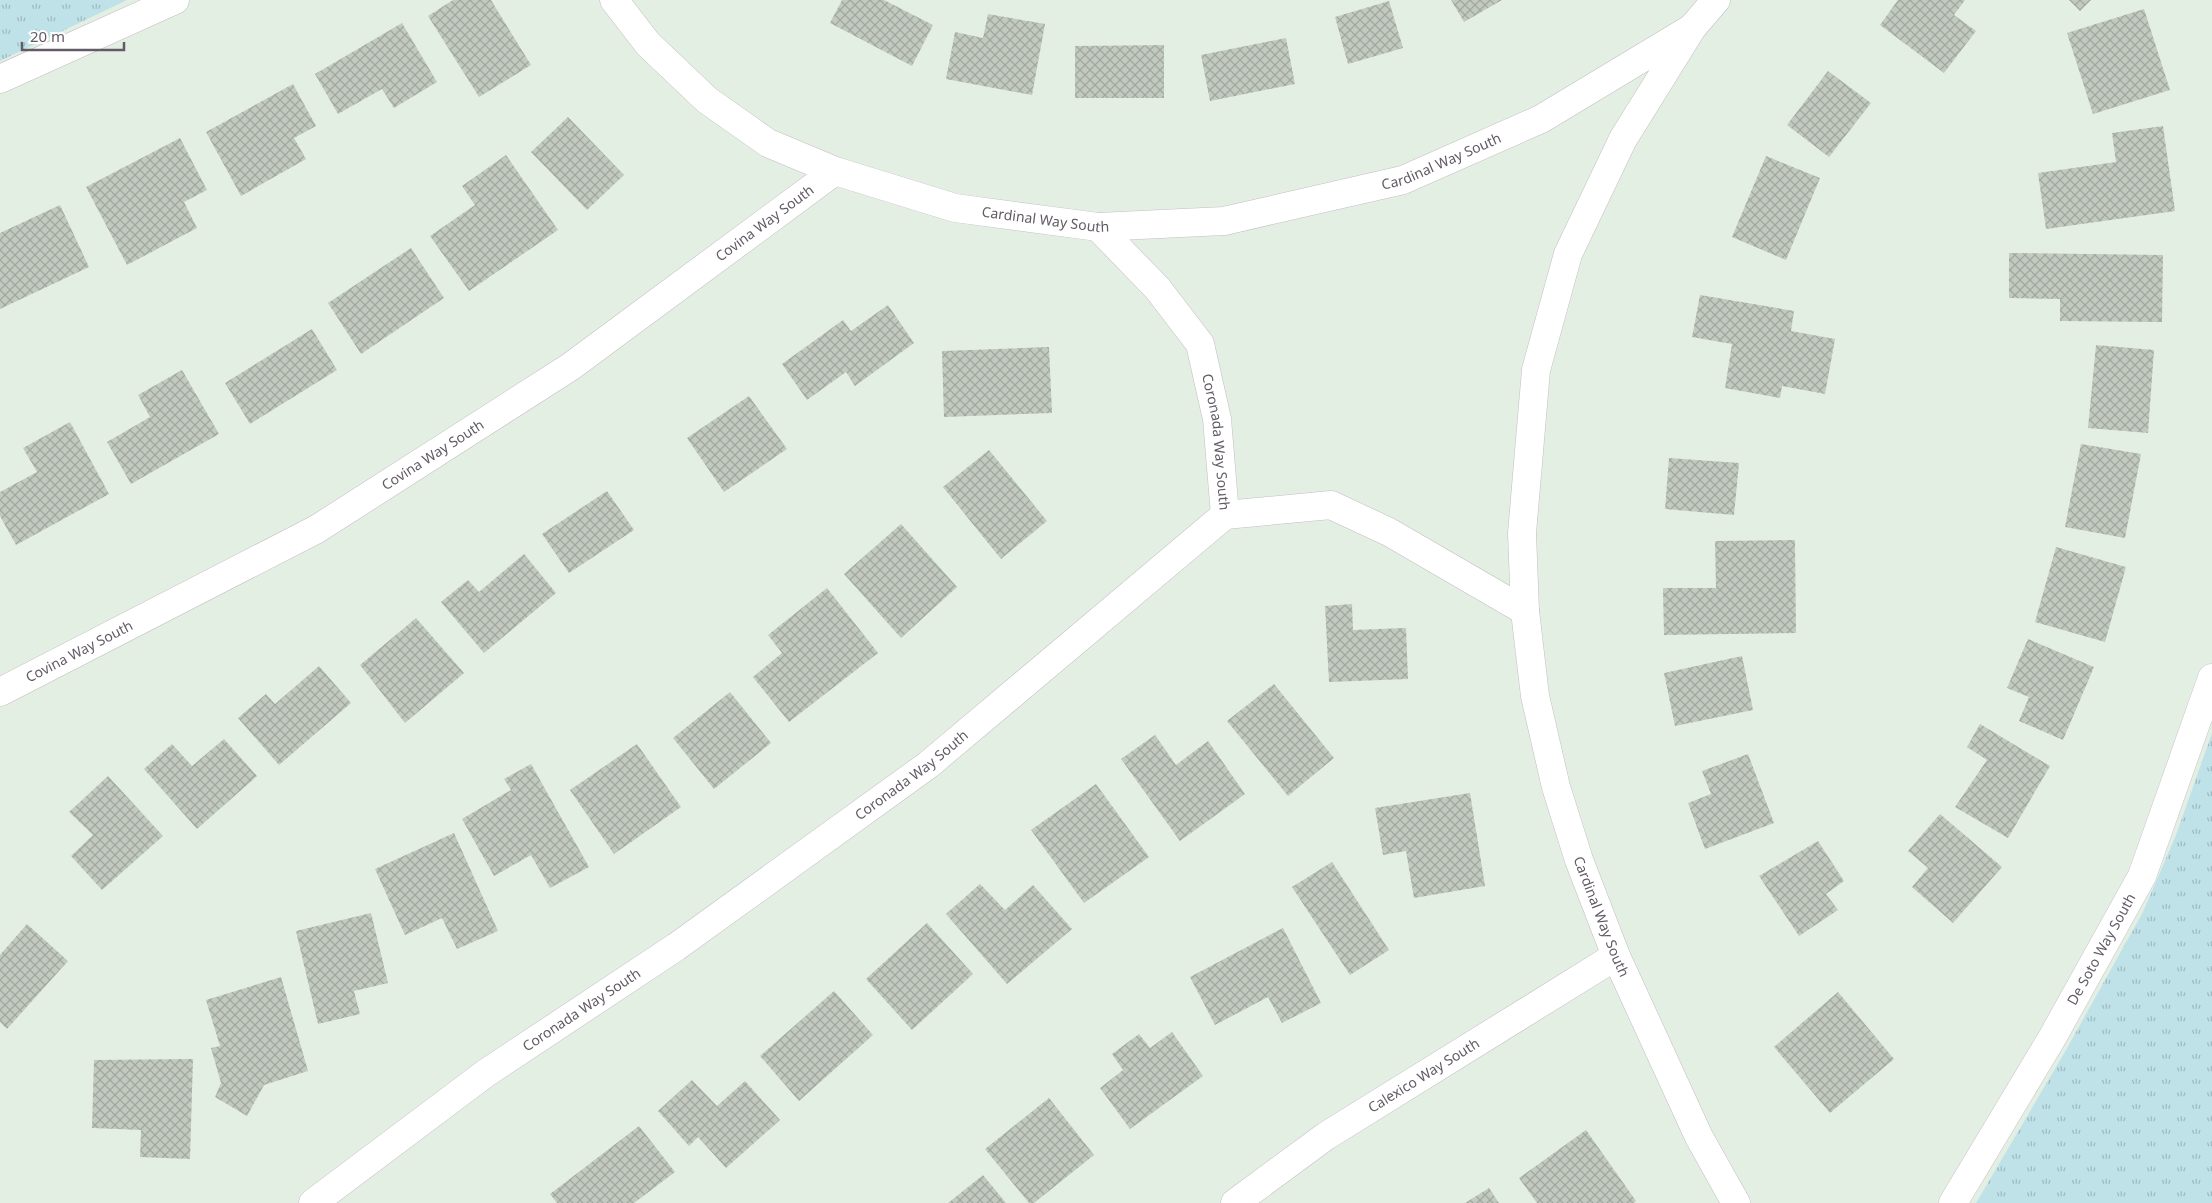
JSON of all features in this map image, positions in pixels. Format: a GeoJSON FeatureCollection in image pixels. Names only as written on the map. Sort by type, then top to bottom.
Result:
{"type":"FeatureCollection","features":[{"type":"Feature","properties":{"kind":"street"},"geometry":{"type":"LineString","coordinates":[[0,79],[175,0]]}},
{"type":"Feature","properties":{"kind":"street","name":"Cardinal Way South"},"geometry":{"type":"LineString","coordinates":[[614,0],[648,44],[707,100],[768,143],[835,171],[955,208],[1098,227],[1224,221],[1403,180],[1541,119],[1692,28]]}},
{"type":"Feature","properties":{"kind":"street"},"geometry":{"type":"LineString","coordinates":[[1692,28],[1716,0]]}},
{"type":"Feature","properties":{"kind":"street","name":"Cardinal Way South"},"geometry":{"type":"LineString","coordinates":[[1692,28],[1623,139],[1568,254],[1536,370],[1522,534],[1525,611],[1535,696],[1556,787],[1579,860],[1616,956],[1699,1137],[1736,1203]]}},
{"type":"Feature","properties":{"kind":"street","name":"Covina Way South"},"geometry":{"type":"LineString","coordinates":[[0,692],[317,529],[570,366],[835,171]]}},
{"type":"Feature","properties":{"kind":"street","name":"Coronada Way South"},"geometry":{"type":"LineString","coordinates":[[313,1203],[486,1073],[676,947],[928,765],[1224,515],[1217,419],[1200,344],[1158,289],[1098,227]]}},
{"type":"Feature","properties":{"kind":"street"},"geometry":{"type":"LineString","coordinates":[[1224,515],[1331,505],[1388,532],[1525,611]]}},
{"type":"Feature","properties":{"kind":"street","name":"De Soto Way South"},"geometry":{"type":"LineString","coordinates":[[1953,1203],[2052,1038],[2142,876],[2212,678]]}},
{"type":"Feature","properties":{"kind":"street","name":"Calexico Way South"},"geometry":{"type":"LineString","coordinates":[[1235,1203],[1326,1136],[1616,956]]}},
{"type":"Feature","properties":{"kind":"green space"},"geometry":{"type":"Polygon","coordinates":[[[0,0],[127,0],[0,61],[0,0]]]}},
{"type":"Feature","properties":{"kind":"green space"},"geometry":{"type":"Polygon","coordinates":[[[2212,733],[2212,1203],[1976,1203],[2066,1050],[2143,912],[2176,835],[2212,733]]]}},
{"type":"Feature","properties":{"kind":"building"},"geometry":{"type":"Polygon","coordinates":[[[453,0],[491,0],[531,65],[479,97],[428,16],[453,0]]]}},
{"type":"Feature","properties":{"kind":"building"},"geometry":{"type":"Polygon","coordinates":[[[842,0],[884,0],[933,25],[912,66],[830,23],[842,0]]]}},
{"type":"Feature","properties":{"kind":"building"},"geometry":{"type":"Polygon","coordinates":[[[1451,0],[1502,0],[1464,22],[1451,0]]]}},
{"type":"Feature","properties":{"kind":"building"},"geometry":{"type":"Polygon","coordinates":[[[1898,0],[1965,0],[1954,15],[1976,31],[1944,73],[1880,25],[1898,0]]]}},
{"type":"Feature","properties":{"kind":"building"},"geometry":{"type":"Polygon","coordinates":[[[2069,0],[2091,0],[2080,11],[2069,0]]]}},
{"type":"Feature","properties":{"kind":"building"},"geometry":{"type":"Polygon","coordinates":[[[1389,1],[1403,48],[1348,64],[1335,17],[1389,1]]]}},
{"type":"Feature","properties":{"kind":"building"},"geometry":{"type":"Polygon","coordinates":[[[2144,9],[2170,90],[2093,114],[2067,33],[2144,9]]]}},
{"type":"Feature","properties":{"kind":"building"},"geometry":{"type":"Polygon","coordinates":[[[988,14],[1045,24],[1032,95],[946,79],[955,32],[983,38],[988,14]]]}},
{"type":"Feature","properties":{"kind":"building"},"geometry":{"type":"Polygon","coordinates":[[[402,23],[437,82],[394,108],[382,89],[338,114],[315,74],[402,23]]]}},
{"type":"Feature","properties":{"kind":"building"},"geometry":{"type":"Polygon","coordinates":[[[1286,38],[1295,84],[1210,101],[1201,55],[1286,38]]]}},
{"type":"Feature","properties":{"kind":"building"},"geometry":{"type":"Polygon","coordinates":[[[1164,45],[1164,98],[1075,98],[1075,46],[1164,45]]]}},
{"type":"Feature","properties":{"kind":"building"},"geometry":{"type":"Polygon","coordinates":[[[1828,71],[1871,103],[1829,157],[1787,125],[1828,71]]]}},
{"type":"Feature","properties":{"kind":"building"},"geometry":{"type":"Polygon","coordinates":[[[293,84],[316,126],[294,138],[306,159],[241,196],[206,132],[293,84]]]}},
{"type":"Feature","properties":{"kind":"building"},"geometry":{"type":"Polygon","coordinates":[[[568,117],[624,175],[587,210],[531,152],[568,117]]]}},
{"type":"Feature","properties":{"kind":"building"},"geometry":{"type":"Polygon","coordinates":[[[2163,126],[2175,211],[2046,229],[2038,173],[2116,162],[2112,133],[2163,126]]]}},
{"type":"Feature","properties":{"kind":"building"},"geometry":{"type":"Polygon","coordinates":[[[180,138],[207,190],[184,202],[197,228],[127,265],[86,187],[180,138]]]}},
{"type":"Feature","properties":{"kind":"building"},"geometry":{"type":"Polygon","coordinates":[[[506,155],[558,230],[469,291],[430,236],[475,205],[462,186],[506,155]]]}},
{"type":"Feature","properties":{"kind":"building"},"geometry":{"type":"Polygon","coordinates":[[[1766,156],[1820,178],[1786,260],[1732,237],[1766,156]]]}},
{"type":"Feature","properties":{"kind":"building"},"geometry":{"type":"Polygon","coordinates":[[[60,205],[89,267],[0,309],[0,233],[60,205]]]}},
{"type":"Feature","properties":{"kind":"building"},"geometry":{"type":"Polygon","coordinates":[[[411,248],[444,298],[361,354],[328,303],[411,248]]]}},
{"type":"Feature","properties":{"kind":"building"},"geometry":{"type":"Polygon","coordinates":[[[2009,253],[2163,255],[2162,322],[2060,321],[2060,299],[2009,298],[2009,253]]]}},
{"type":"Feature","properties":{"kind":"building"},"geometry":{"type":"Polygon","coordinates":[[[1700,295],[1794,311],[1791,331],[1835,339],[1825,394],[1782,386],[1780,398],[1725,388],[1732,344],[1692,337],[1700,295]]]}},
{"type":"Feature","properties":{"kind":"building"},"geometry":{"type":"Polygon","coordinates":[[[888,305],[914,343],[855,386],[846,372],[807,400],[782,364],[843,320],[851,331],[888,305]]]}},
{"type":"Feature","properties":{"kind":"building"},"geometry":{"type":"Polygon","coordinates":[[[312,329],[337,370],[250,424],[225,383],[312,329]]]}},
{"type":"Feature","properties":{"kind":"building"},"geometry":{"type":"Polygon","coordinates":[[[2096,345],[2154,350],[2148,433],[2088,428],[2096,345]]]}},
{"type":"Feature","properties":{"kind":"building"},"geometry":{"type":"Polygon","coordinates":[[[1049,347],[1052,413],[944,417],[942,351],[1049,347]]]}},
{"type":"Feature","properties":{"kind":"building"},"geometry":{"type":"Polygon","coordinates":[[[182,370],[219,434],[131,484],[107,442],[150,417],[138,395],[182,370]]]}},
{"type":"Feature","properties":{"kind":"building"},"geometry":{"type":"Polygon","coordinates":[[[749,396],[787,449],[724,492],[687,438],[749,396]]]}},
{"type":"Feature","properties":{"kind":"building"},"geometry":{"type":"Polygon","coordinates":[[[70,422],[109,494],[16,545],[0,516],[0,492],[37,472],[23,448],[70,422]]]}},
{"type":"Feature","properties":{"kind":"building"},"geometry":{"type":"Polygon","coordinates":[[[2081,444],[2141,454],[2125,538],[2065,527],[2081,444]]]}},
{"type":"Feature","properties":{"kind":"building"},"geometry":{"type":"Polygon","coordinates":[[[989,450],[1047,521],[1001,559],[943,487],[989,450]]]}},
{"type":"Feature","properties":{"kind":"building"},"geometry":{"type":"Polygon","coordinates":[[[1669,458],[1739,463],[1734,515],[1665,509],[1669,458]]]}},
{"type":"Feature","properties":{"kind":"building"},"geometry":{"type":"Polygon","coordinates":[[[607,491],[634,530],[569,573],[542,534],[607,491]]]}},
{"type":"Feature","properties":{"kind":"building"},"geometry":{"type":"Polygon","coordinates":[[[901,524],[957,587],[901,638],[844,574],[901,524]]]}},
{"type":"Feature","properties":{"kind":"building"},"geometry":{"type":"Polygon","coordinates":[[[1795,540],[1796,633],[1664,635],[1663,588],[1716,588],[1715,541],[1795,540]]]}},
{"type":"Feature","properties":{"kind":"building"},"geometry":{"type":"Polygon","coordinates":[[[2056,547],[2126,567],[2105,642],[2035,622],[2056,547]]]}},
{"type":"Feature","properties":{"kind":"building"},"geometry":{"type":"Polygon","coordinates":[[[524,554],[556,593],[484,653],[441,602],[468,580],[479,592],[524,554]]]}},
{"type":"Feature","properties":{"kind":"building"},"geometry":{"type":"Polygon","coordinates":[[[827,588],[878,653],[789,722],[753,677],[782,653],[768,635],[827,588]]]}},
{"type":"Feature","properties":{"kind":"building"},"geometry":{"type":"Polygon","coordinates":[[[1352,604],[1353,630],[1406,628],[1408,679],[1329,682],[1325,606],[1352,604]]]}},
{"type":"Feature","properties":{"kind":"building"},"geometry":{"type":"Polygon","coordinates":[[[416,618],[464,673],[405,723],[360,665],[416,618]]]}},
{"type":"Feature","properties":{"kind":"building"},"geometry":{"type":"Polygon","coordinates":[[[2028,639],[2094,667],[2063,740],[2019,721],[2029,697],[2007,688],[2028,639]]]}},
{"type":"Feature","properties":{"kind":"building"},"geometry":{"type":"Polygon","coordinates":[[[1742,656],[1753,710],[1675,726],[1664,673],[1742,656]]]}},
{"type":"Feature","properties":{"kind":"building"},"geometry":{"type":"Polygon","coordinates":[[[319,666],[351,703],[279,765],[238,718],[266,694],[275,704],[319,666]]]}},
{"type":"Feature","properties":{"kind":"building"},"geometry":{"type":"Polygon","coordinates":[[[1274,684],[1334,758],[1288,796],[1227,721],[1274,684]]]}},
{"type":"Feature","properties":{"kind":"building"},"geometry":{"type":"Polygon","coordinates":[[[730,692],[771,743],[714,789],[673,738],[730,692]]]}},
{"type":"Feature","properties":{"kind":"building"},"geometry":{"type":"Polygon","coordinates":[[[1980,724],[2050,766],[2008,838],[1955,807],[1987,760],[1967,747],[1980,724]]]}},
{"type":"Feature","properties":{"kind":"building"},"geometry":{"type":"Polygon","coordinates":[[[1155,735],[1176,765],[1208,741],[1245,794],[1180,841],[1121,759],[1155,735]]]}},
{"type":"Feature","properties":{"kind":"building"},"geometry":{"type":"Polygon","coordinates":[[[224,739],[257,776],[197,829],[144,769],[172,744],[192,766],[224,739]]]}},
{"type":"Feature","properties":{"kind":"building"},"geometry":{"type":"Polygon","coordinates":[[[637,744],[681,807],[614,854],[570,790],[637,744]]]}},
{"type":"Feature","properties":{"kind":"building"},"geometry":{"type":"Polygon","coordinates":[[[1748,754],[1774,823],[1705,849],[1688,803],[1711,794],[1702,771],[1748,754]]]}},
{"type":"Feature","properties":{"kind":"building"},"geometry":{"type":"Polygon","coordinates":[[[531,764],[589,867],[550,888],[531,855],[494,876],[462,819],[511,790],[504,779],[531,764]]]}},
{"type":"Feature","properties":{"kind":"building"},"geometry":{"type":"Polygon","coordinates":[[[108,776],[163,836],[102,890],[71,856],[93,835],[69,812],[108,776]]]}},
{"type":"Feature","properties":{"kind":"building"},"geometry":{"type":"Polygon","coordinates":[[[1096,784],[1149,857],[1084,903],[1031,830],[1096,784]]]}},
{"type":"Feature","properties":{"kind":"building"},"geometry":{"type":"Polygon","coordinates":[[[1470,793],[1485,886],[1414,898],[1406,851],[1383,855],[1375,808],[1470,793]]]}},
{"type":"Feature","properties":{"kind":"building"},"geometry":{"type":"Polygon","coordinates":[[[1940,814],[2002,867],[1953,923],[1912,887],[1928,868],[1908,851],[1940,814]]]}},
{"type":"Feature","properties":{"kind":"building"},"geometry":{"type":"Polygon","coordinates":[[[454,833],[498,931],[457,949],[442,918],[405,935],[375,869],[454,833]]]}},
{"type":"Feature","properties":{"kind":"building"},"geometry":{"type":"Polygon","coordinates":[[[1818,841],[1844,881],[1826,894],[1838,910],[1799,936],[1759,876],[1818,841]]]}},
{"type":"Feature","properties":{"kind":"building"},"geometry":{"type":"Polygon","coordinates":[[[1332,862],[1389,950],[1350,975],[1292,887],[1332,862]]]}},
{"type":"Feature","properties":{"kind":"building"},"geometry":{"type":"Polygon","coordinates":[[[980,884],[1005,910],[1033,885],[1072,929],[1007,984],[946,914],[980,884]]]}},
{"type":"Feature","properties":{"kind":"building"},"geometry":{"type":"Polygon","coordinates":[[[371,913],[388,983],[354,991],[360,1014],[318,1024],[296,931],[371,913]]]}},
{"type":"Feature","properties":{"kind":"building"},"geometry":{"type":"Polygon","coordinates":[[[927,923],[973,974],[912,1030],[866,979],[927,923]]]}},
{"type":"Feature","properties":{"kind":"building"},"geometry":{"type":"Polygon","coordinates":[[[27,924],[68,961],[7,1029],[0,1022],[0,955],[27,924]]]}},
{"type":"Feature","properties":{"kind":"building"},"geometry":{"type":"Polygon","coordinates":[[[1283,928],[1321,1003],[1282,1023],[1268,997],[1215,1025],[1190,977],[1283,928]]]}},
{"type":"Feature","properties":{"kind":"building"},"geometry":{"type":"Polygon","coordinates":[[[281,977],[308,1071],[264,1085],[247,1116],[215,1097],[221,1083],[211,1048],[220,1046],[206,1000],[281,977]]]}},
{"type":"Feature","properties":{"kind":"building"},"geometry":{"type":"Polygon","coordinates":[[[834,991],[873,1035],[799,1101],[760,1056],[834,991]]]}},
{"type":"Feature","properties":{"kind":"building"},"geometry":{"type":"Polygon","coordinates":[[[1838,992],[1894,1059],[1830,1113],[1774,1047],[1838,992]]]}},
{"type":"Feature","properties":{"kind":"building"},"geometry":{"type":"Polygon","coordinates":[[[1172,1032],[1203,1076],[1130,1129],[1100,1088],[1123,1070],[1112,1054],[1139,1034],[1150,1048],[1172,1032]]]}},
{"type":"Feature","properties":{"kind":"building"},"geometry":{"type":"Polygon","coordinates":[[[193,1059],[190,1159],[140,1157],[141,1130],[92,1128],[94,1060],[193,1059]]]}},
{"type":"Feature","properties":{"kind":"building"},"geometry":{"type":"Polygon","coordinates":[[[692,1080],[717,1106],[745,1081],[780,1120],[726,1168],[698,1137],[689,1146],[658,1111],[692,1080]]]}},
{"type":"Feature","properties":{"kind":"building"},"geometry":{"type":"Polygon","coordinates":[[[1049,1098],[1094,1155],[1034,1203],[1029,1203],[985,1149],[1049,1098]]]}},
{"type":"Feature","properties":{"kind":"building"},"geometry":{"type":"Polygon","coordinates":[[[639,1126],[675,1172],[634,1203],[557,1203],[550,1194],[639,1126]]]}},
{"type":"Feature","properties":{"kind":"building"},"geometry":{"type":"Polygon","coordinates":[[[1586,1130],[1636,1201],[1634,1203],[1537,1203],[1519,1178],[1586,1130]]]}},
{"type":"Feature","properties":{"kind":"building"},"geometry":{"type":"Polygon","coordinates":[[[983,1175],[1006,1203],[948,1203],[983,1175]]]}},
{"type":"Feature","properties":{"kind":"building"},"geometry":{"type":"Polygon","coordinates":[[[1489,1188],[1499,1203],[1465,1203],[1489,1188]]]}}]}
